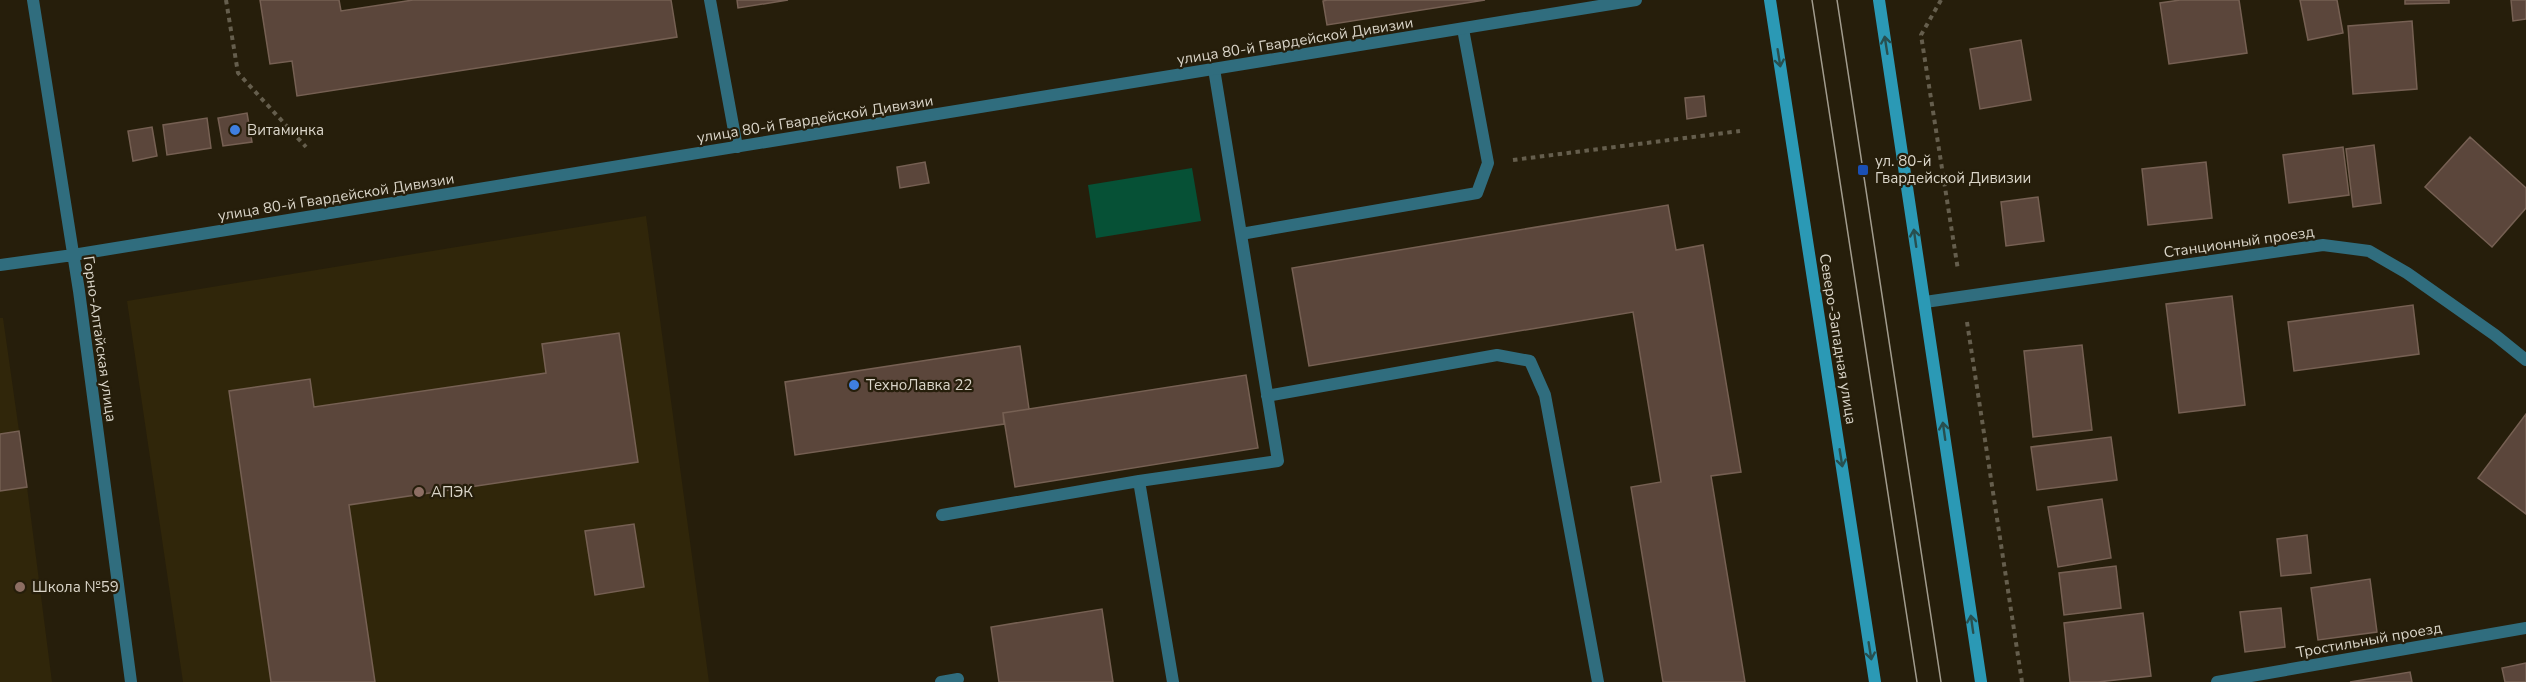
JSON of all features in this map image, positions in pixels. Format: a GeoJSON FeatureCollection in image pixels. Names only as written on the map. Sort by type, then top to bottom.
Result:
{"type":"FeatureCollection","features":[{"type":"Feature","properties":{"kind":"main road","name":"Северо-Западная улица"},"geometry":{"type":"LineString","coordinates":[[1770,0],[1875,682]]}},
{"type":"Feature","properties":{"kind":"main road"},"geometry":{"type":"LineString","coordinates":[[1879,0],[1981,682]]}},
{"type":"Feature","properties":{"kind":"street","name":"Горно-Алтайская улица"},"geometry":{"type":"LineString","coordinates":[[33,0],[73,255],[131,682]]}},
{"type":"Feature","properties":{"kind":"street"},"geometry":{"type":"LineString","coordinates":[[710,0],[737,147]]}},
{"type":"Feature","properties":{"kind":"street","name":"улица 80-й Гвардейской Дивизии"},"geometry":{"type":"LineString","coordinates":[[0,265],[73,255],[1635,0]]}},
{"type":"Feature","properties":{"kind":"street"},"geometry":{"type":"LineString","coordinates":[[1241,234],[1477,193],[1488,163],[1463,29]]}},
{"type":"Feature","properties":{"kind":"street"},"geometry":{"type":"LineString","coordinates":[[942,515],[1139,481],[1278,461],[1214,69]]}},
{"type":"Feature","properties":{"kind":"street","name":"Станционный проезд"},"geometry":{"type":"LineString","coordinates":[[1925,302],[2323,244],[2369,251],[2407,273],[2495,335],[2526,360]]}},
{"type":"Feature","properties":{"kind":"street"},"geometry":{"type":"LineString","coordinates":[[1268,396],[1497,355],[1530,361],[1545,395],[1598,682]]}},
{"type":"Feature","properties":{"kind":"street"},"geometry":{"type":"LineString","coordinates":[[1139,481],[1173,682]]}},
{"type":"Feature","properties":{"kind":"street","name":"Тростильный проезд"},"geometry":{"type":"LineString","coordinates":[[2217,682],[2526,628]]}},
{"type":"Feature","properties":{"kind":"street"},"geometry":{"type":"LineString","coordinates":[[941,682],[958,679]]}},
{"type":"Feature","properties":{"kind":"path"},"geometry":{"type":"LineString","coordinates":[[226,0],[238,74],[306,147]]}},
{"type":"Feature","properties":{"kind":"path"},"geometry":{"type":"LineString","coordinates":[[1941,0],[1921,35],[2022,682]]}},
{"type":"Feature","properties":{"kind":"path"},"geometry":{"type":"LineString","coordinates":[[1488,163],[1740,131]]}},
{"type":"Feature","properties":{"kind":"shaded area","name":"АПЭК"},"geometry":{"type":"Polygon","coordinates":[[[646,216],[709,682],[183,682],[127,301],[646,216]]]}},
{"type":"Feature","properties":{"kind":"shaded area","name":"Школа №59"},"geometry":{"type":"Polygon","coordinates":[[[0,318],[3,318],[52,682],[0,682],[0,318]]]}},
{"type":"Feature","properties":{"kind":"green space"},"geometry":{"type":"Polygon","coordinates":[[[1192,168],[1201,221],[1096,238],[1088,185],[1192,168]]]}},
{"type":"Feature","properties":{"kind":"building"},"geometry":{"type":"Polygon","coordinates":[[[260,0],[339,0],[341,11],[413,0],[671,0],[677,37],[297,96],[292,61],[270,64],[260,0]]]}},
{"type":"Feature","properties":{"kind":"building"},"geometry":{"type":"Polygon","coordinates":[[[737,0],[788,0],[738,8],[737,0]]]}},
{"type":"Feature","properties":{"kind":"building"},"geometry":{"type":"Polygon","coordinates":[[[1485,0],[1327,25],[1323,1],[1485,0]]]}},
{"type":"Feature","properties":{"kind":"building"},"geometry":{"type":"Polygon","coordinates":[[[2180,0],[2239,0],[2247,53],[2169,64],[2160,3],[2180,0]]]}},
{"type":"Feature","properties":{"kind":"building"},"geometry":{"type":"Polygon","coordinates":[[[2300,0],[2337,0],[2343,33],[2308,40],[2300,0]]]}},
{"type":"Feature","properties":{"kind":"building"},"geometry":{"type":"Polygon","coordinates":[[[2405,0],[2449,0],[2449,3],[2405,4],[2405,0]]]}},
{"type":"Feature","properties":{"kind":"building"},"geometry":{"type":"Polygon","coordinates":[[[2511,0],[2526,0],[2526,19],[2513,21],[2511,0]]]}},
{"type":"Feature","properties":{"kind":"building"},"geometry":{"type":"Polygon","coordinates":[[[2412,21],[2417,89],[2353,94],[2348,26],[2412,21]]]}},
{"type":"Feature","properties":{"kind":"building"},"geometry":{"type":"Polygon","coordinates":[[[2021,40],[2031,100],[1980,109],[1970,49],[2021,40]]]}},
{"type":"Feature","properties":{"kind":"building"},"geometry":{"type":"Polygon","coordinates":[[[1704,96],[1706,116],[1687,119],[1685,98],[1704,96]]]}},
{"type":"Feature","properties":{"kind":"building","name":"Витаминка"},"geometry":{"type":"Polygon","coordinates":[[[247,113],[252,142],[223,146],[218,118],[247,113]]]}},
{"type":"Feature","properties":{"kind":"building"},"geometry":{"type":"Polygon","coordinates":[[[207,118],[211,148],[167,155],[163,125],[207,118]]]}},
{"type":"Feature","properties":{"kind":"building"},"geometry":{"type":"Polygon","coordinates":[[[152,127],[157,156],[133,161],[128,131],[152,127]]]}},
{"type":"Feature","properties":{"kind":"building"},"geometry":{"type":"Polygon","coordinates":[[[2470,137],[2526,188],[2526,208],[2492,247],[2425,187],[2470,137]]]}},
{"type":"Feature","properties":{"kind":"building"},"geometry":{"type":"Polygon","coordinates":[[[2374,145],[2381,203],[2353,207],[2346,149],[2374,145]]]}},
{"type":"Feature","properties":{"kind":"building"},"geometry":{"type":"Polygon","coordinates":[[[2343,147],[2349,195],[2289,203],[2283,155],[2343,147]]]}},
{"type":"Feature","properties":{"kind":"building"},"geometry":{"type":"Polygon","coordinates":[[[925,162],[929,183],[900,188],[897,167],[925,162]]]}},
{"type":"Feature","properties":{"kind":"building"},"geometry":{"type":"Polygon","coordinates":[[[2206,162],[2212,218],[2148,225],[2142,169],[2206,162]]]}},
{"type":"Feature","properties":{"kind":"building"},"geometry":{"type":"Polygon","coordinates":[[[2038,197],[2044,241],[2006,246],[2001,202],[2038,197]]]}},
{"type":"Feature","properties":{"kind":"building"},"geometry":{"type":"Polygon","coordinates":[[[1668,205],[1676,250],[1703,245],[1741,472],[1711,476],[1745,682],[1663,682],[1631,487],[1661,482],[1633,312],[1309,366],[1292,268],[1668,205]]]}},
{"type":"Feature","properties":{"kind":"building"},"geometry":{"type":"Polygon","coordinates":[[[2232,296],[2245,405],[2179,413],[2166,304],[2232,296]]]}},
{"type":"Feature","properties":{"kind":"building"},"geometry":{"type":"Polygon","coordinates":[[[2413,305],[2419,354],[2294,371],[2288,322],[2413,305]]]}},
{"type":"Feature","properties":{"kind":"building"},"geometry":{"type":"Polygon","coordinates":[[[619,333],[638,462],[349,505],[375,682],[271,682],[229,391],[310,379],[314,407],[546,373],[542,344],[619,333]]]}},
{"type":"Feature","properties":{"kind":"building"},"geometry":{"type":"Polygon","coordinates":[[[2082,345],[2092,430],[2033,437],[2024,351],[2082,345]]]}},
{"type":"Feature","properties":{"kind":"building"},"geometry":{"type":"Polygon","coordinates":[[[1020,346],[1029,409],[1003,413],[1004,424],[795,455],[785,382],[1020,346]]]}},
{"type":"Feature","properties":{"kind":"building"},"geometry":{"type":"Polygon","coordinates":[[[1246,375],[1258,448],[1015,487],[1003,413],[1246,375]]]}},
{"type":"Feature","properties":{"kind":"building"},"geometry":{"type":"Polygon","coordinates":[[[2526,414],[2526,514],[2478,478],[2526,414]]]}},
{"type":"Feature","properties":{"kind":"building"},"geometry":{"type":"Polygon","coordinates":[[[19,431],[27,487],[0,491],[0,434],[19,431]]]}},
{"type":"Feature","properties":{"kind":"building"},"geometry":{"type":"Polygon","coordinates":[[[2111,437],[2117,480],[2037,490],[2031,447],[2111,437]]]}},
{"type":"Feature","properties":{"kind":"building"},"geometry":{"type":"Polygon","coordinates":[[[2102,499],[2111,558],[2058,567],[2048,507],[2102,499]]]}},
{"type":"Feature","properties":{"kind":"building"},"geometry":{"type":"Polygon","coordinates":[[[634,524],[644,587],[595,595],[585,531],[634,524]]]}},
{"type":"Feature","properties":{"kind":"building"},"geometry":{"type":"Polygon","coordinates":[[[2307,535],[2311,573],[2281,576],[2277,539],[2307,535]]]}},
{"type":"Feature","properties":{"kind":"building"},"geometry":{"type":"Polygon","coordinates":[[[2116,566],[2121,608],[2064,615],[2059,573],[2116,566]]]}},
{"type":"Feature","properties":{"kind":"building"},"geometry":{"type":"Polygon","coordinates":[[[2370,579],[2377,632],[2318,640],[2311,588],[2370,579]]]}},
{"type":"Feature","properties":{"kind":"building"},"geometry":{"type":"Polygon","coordinates":[[[2281,608],[2285,647],[2245,652],[2240,612],[2281,608]]]}},
{"type":"Feature","properties":{"kind":"building"},"geometry":{"type":"Polygon","coordinates":[[[1102,609],[1113,682],[999,682],[991,627],[1102,609]]]}},
{"type":"Feature","properties":{"kind":"building"},"geometry":{"type":"Polygon","coordinates":[[[2143,613],[2151,676],[2098,682],[2070,682],[2064,623],[2143,613]]]}},
{"type":"Feature","properties":{"kind":"building"},"geometry":{"type":"Polygon","coordinates":[[[2526,663],[2526,682],[2505,682],[2502,668],[2526,663]]]}},
{"type":"Feature","properties":{"kind":"building"},"geometry":{"type":"Polygon","coordinates":[[[2410,672],[2412,682],[2350,682],[2410,672]]]}},
{"type":"Feature","properties":{"kind":"tram line"},"geometry":{"type":"LineString","coordinates":[[1812,0],[1917,682]]}},
{"type":"Feature","properties":{"kind":"tram line"},"geometry":{"type":"LineString","coordinates":[[1837,0],[1941,682]]}},
{"type":"Feature","properties":{"kind":"place","name":"Витаминка"},"geometry":{"type":"Point","coordinates":[235,130]}},
{"type":"Feature","properties":{"kind":"place","name":"ул. 80-й Гвардейской Дивизии"},"geometry":{"type":"Point","coordinates":[1863,170]}},
{"type":"Feature","properties":{"kind":"place","name":"ТехноЛавка 22"},"geometry":{"type":"Point","coordinates":[854,385]}},
{"type":"Feature","properties":{"kind":"place","name":"АПЭК"},"geometry":{"type":"Point","coordinates":[419,492]}},
{"type":"Feature","properties":{"kind":"place","name":"Школа №59"},"geometry":{"type":"Point","coordinates":[20,587]}}]}
